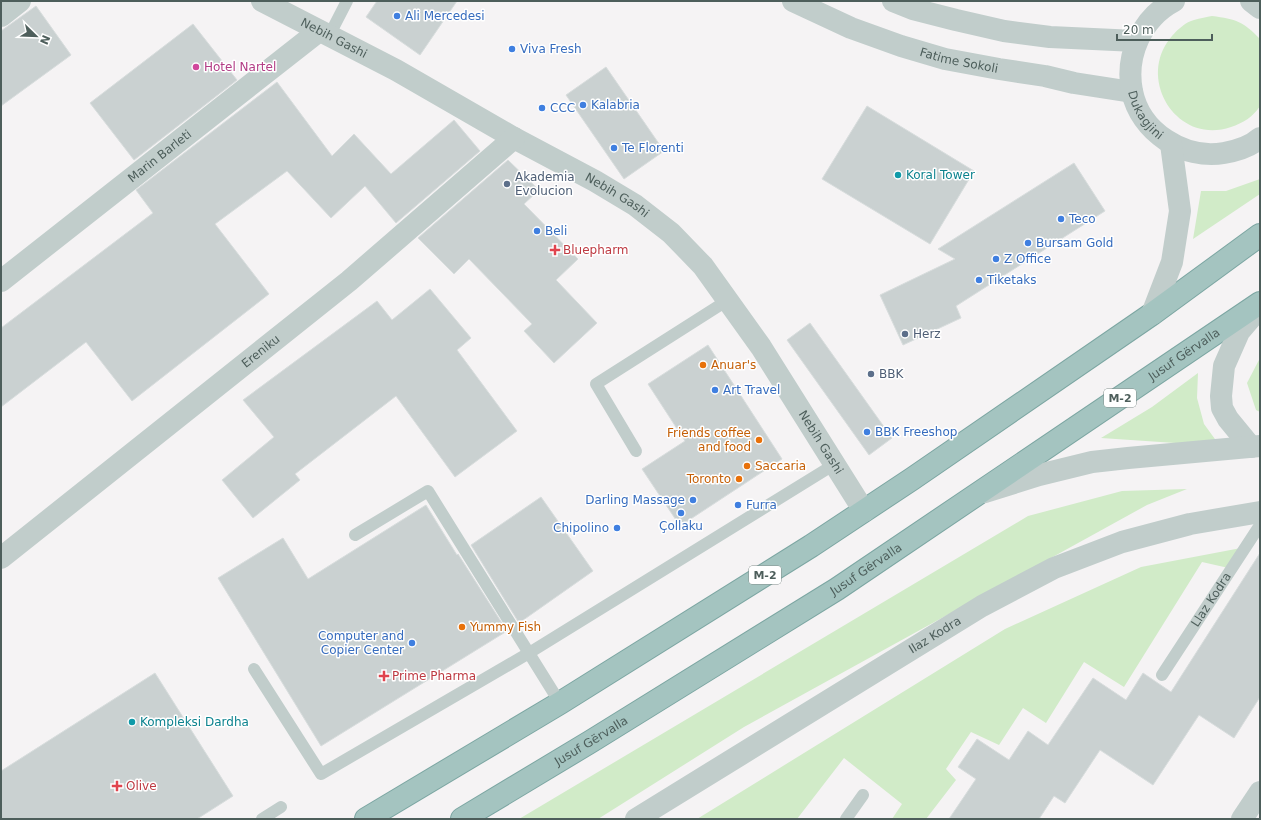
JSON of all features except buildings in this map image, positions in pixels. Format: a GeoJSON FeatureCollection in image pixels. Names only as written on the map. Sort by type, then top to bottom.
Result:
{"type":"FeatureCollection","features":[{"type":"Feature","properties":{"kind":"highway","name":"M-2"},"geometry":{"type":"LineString","coordinates":[[366,819],[560,703],[712,609],[864,511],[1152,314],[1260,235]]}},
{"type":"Feature","properties":{"kind":"highway","name":"Jusuf Gërvalla"},"geometry":{"type":"LineString","coordinates":[[462,819],[590,742],[830,593],[1260,303]]}},
{"type":"Feature","properties":{"kind":"street"},"geometry":{"type":"LineString","coordinates":[[1,16],[20,1]]}},
{"type":"Feature","properties":{"kind":"street","name":"Nebih Gashi"},"geometry":{"type":"LineString","coordinates":[[262,1],[396,70],[514,138],[595,181],[635,205],[671,232],[703,266],[761,347],[864,511]]}},
{"type":"Feature","properties":{"kind":"street","name":"Fatime Sokoli"},"geometry":{"type":"LineString","coordinates":[[793,1],[851,28],[945,59],[1045,76],[1074,83],[1132,92]]}},
{"type":"Feature","properties":{"kind":"street"},"geometry":{"type":"LineString","coordinates":[[893,1],[913,9],[1004,31],[1050,37],[1136,42]]}},
{"type":"Feature","properties":{"kind":"street","name":"Dukagjini"},"geometry":{"type":"LineString","coordinates":[[1174,1],[1164,6],[1148,22],[1136,42],[1130,66],[1132,92],[1140,113],[1154,131],[1171,144],[1192,153],[1214,155],[1236,151],[1256,142],[1260,138]]}},
{"type":"Feature","properties":{"kind":"street"},"geometry":{"type":"LineString","coordinates":[[1251,1],[1260,8]]}},
{"type":"Feature","properties":{"kind":"street","name":"Marin Barleti"},"geometry":{"type":"LineString","coordinates":[[1,281],[324,33]]}},
{"type":"Feature","properties":{"kind":"street","name":"Ereniku"},"geometry":{"type":"LineString","coordinates":[[1,558],[349,282],[514,138]]}},
{"type":"Feature","properties":{"kind":"street"},"geometry":{"type":"LineString","coordinates":[[1152,314],[1172,262],[1180,210],[1171,144]]}},
{"type":"Feature","properties":{"kind":"street"},"geometry":{"type":"LineString","coordinates":[[1256,447],[1228,419],[1222,408],[1221,396],[1224,366],[1239,332],[1260,307]]}},
{"type":"Feature","properties":{"kind":"street"},"geometry":{"type":"LineString","coordinates":[[980,493],[1039,475],[1092,462],[1256,447]]}},
{"type":"Feature","properties":{"kind":"street","name":"Ilaz Kodra"},"geometry":{"type":"LineString","coordinates":[[636,819],[962,618],[1054,568],[1122,542],[1190,524],[1260,512]]}},
{"type":"Feature","properties":{"kind":"street"},"geometry":{"type":"LineString","coordinates":[[1242,819],[1260,792]]}},
{"type":"Feature","properties":{"kind":"lane"},"geometry":{"type":"LineString","coordinates":[[324,33],[347,1]]}},
{"type":"Feature","properties":{"kind":"lane"},"geometry":{"type":"LineString","coordinates":[[636,451],[596,384],[728,300]]}},
{"type":"Feature","properties":{"kind":"lane"},"geometry":{"type":"LineString","coordinates":[[254,669],[321,774],[529,653],[835,464]]}},
{"type":"Feature","properties":{"kind":"lane"},"geometry":{"type":"LineString","coordinates":[[355,535],[428,491],[560,703]]}},
{"type":"Feature","properties":{"kind":"lane","name":"Llaz Kodra"},"geometry":{"type":"LineString","coordinates":[[1162,675],[1260,525]]}},
{"type":"Feature","properties":{"kind":"lane"},"geometry":{"type":"LineString","coordinates":[[846,819],[863,795]]}},
{"type":"Feature","properties":{"kind":"lane"},"geometry":{"type":"LineString","coordinates":[[262,819],[281,808]]}},
{"type":"Feature","properties":{"kind":"green space"},"geometry":{"type":"Polygon","coordinates":[[[1212,16],[1227,18],[1239,22],[1260,39],[1260,106],[1251,116],[1240,124],[1211,130],[1194,127],[1179,118],[1167,104],[1160,88],[1158,71],[1162,53],[1172,36],[1185,24],[1191,21],[1212,16]]]}},
{"type":"Feature","properties":{"kind":"green space"},"geometry":{"type":"Polygon","coordinates":[[[1260,179],[1260,194],[1193,239],[1201,191],[1226,191],[1260,179]]]}},
{"type":"Feature","properties":{"kind":"green space"},"geometry":{"type":"Polygon","coordinates":[[[1260,358],[1260,412],[1256,410],[1247,383],[1260,358]]]}},
{"type":"Feature","properties":{"kind":"green space"},"geometry":{"type":"Polygon","coordinates":[[[1198,373],[1197,398],[1204,424],[1220,446],[1101,438],[1152,407],[1198,373]]]}},
{"type":"Feature","properties":{"kind":"green space"},"geometry":{"type":"Polygon","coordinates":[[[1187,489],[1147,505],[744,727],[598,819],[519,819],[1028,516],[1122,491],[1187,489]]]}},
{"type":"Feature","properties":{"kind":"green space"},"geometry":{"type":"Polygon","coordinates":[[[1241,548],[1233,569],[1202,562],[1124,687],[1084,662],[1046,723],[1023,708],[999,745],[971,732],[946,769],[956,780],[926,819],[892,819],[902,804],[844,758],[797,819],[697,819],[1005,629],[1141,567],[1241,548]]]}},
{"type":"Feature","properties":{"kind":"place","name":"Ali Mercedesi"},"geometry":{"type":"Point","coordinates":[397,16]}},
{"type":"Feature","properties":{"kind":"place","name":"Viva Fresh"},"geometry":{"type":"Point","coordinates":[512,49]}},
{"type":"Feature","properties":{"kind":"place","name":"Hotel Nartel"},"geometry":{"type":"Point","coordinates":[196,67]}},
{"type":"Feature","properties":{"kind":"place","name":"Kalabria"},"geometry":{"type":"Point","coordinates":[583,105]}},
{"type":"Feature","properties":{"kind":"place","name":"CCC"},"geometry":{"type":"Point","coordinates":[542,108]}},
{"type":"Feature","properties":{"kind":"place","name":"Te Florenti"},"geometry":{"type":"Point","coordinates":[614,148]}},
{"type":"Feature","properties":{"kind":"place","name":"Koral Tower"},"geometry":{"type":"Point","coordinates":[898,175]}},
{"type":"Feature","properties":{"kind":"place","name":"Akademia Evolucion"},"geometry":{"type":"Point","coordinates":[507,184]}},
{"type":"Feature","properties":{"kind":"place","name":"Teco"},"geometry":{"type":"Point","coordinates":[1061,219]}},
{"type":"Feature","properties":{"kind":"place","name":"Beli"},"geometry":{"type":"Point","coordinates":[537,231]}},
{"type":"Feature","properties":{"kind":"place","name":"Bursam Gold"},"geometry":{"type":"Point","coordinates":[1028,243]}},
{"type":"Feature","properties":{"kind":"place","name":"Bluepharm"},"geometry":{"type":"Point","coordinates":[555,250]}},
{"type":"Feature","properties":{"kind":"place","name":"Z Office"},"geometry":{"type":"Point","coordinates":[996,259]}},
{"type":"Feature","properties":{"kind":"place","name":"Tiketaks"},"geometry":{"type":"Point","coordinates":[979,280]}},
{"type":"Feature","properties":{"kind":"place","name":"Herz"},"geometry":{"type":"Point","coordinates":[905,334]}},
{"type":"Feature","properties":{"kind":"place","name":"Anuar's"},"geometry":{"type":"Point","coordinates":[703,365]}},
{"type":"Feature","properties":{"kind":"place","name":"BBK"},"geometry":{"type":"Point","coordinates":[871,374]}},
{"type":"Feature","properties":{"kind":"place","name":"Art Travel"},"geometry":{"type":"Point","coordinates":[715,390]}},
{"type":"Feature","properties":{"kind":"place","name":"BBK Freeshop"},"geometry":{"type":"Point","coordinates":[867,432]}},
{"type":"Feature","properties":{"kind":"place","name":"Friends coffee and food"},"geometry":{"type":"Point","coordinates":[759,440]}},
{"type":"Feature","properties":{"kind":"place","name":"Saccaria"},"geometry":{"type":"Point","coordinates":[747,466]}},
{"type":"Feature","properties":{"kind":"place","name":"Toronto"},"geometry":{"type":"Point","coordinates":[739,479]}},
{"type":"Feature","properties":{"kind":"place","name":"Darling Massage"},"geometry":{"type":"Point","coordinates":[693,500]}},
{"type":"Feature","properties":{"kind":"place","name":"Furra"},"geometry":{"type":"Point","coordinates":[738,505]}},
{"type":"Feature","properties":{"kind":"place","name":"Çollaku"},"geometry":{"type":"Point","coordinates":[681,513]}},
{"type":"Feature","properties":{"kind":"place","name":"Chipolino"},"geometry":{"type":"Point","coordinates":[617,528]}},
{"type":"Feature","properties":{"kind":"place","name":"Yummy Fish"},"geometry":{"type":"Point","coordinates":[462,627]}},
{"type":"Feature","properties":{"kind":"place","name":"Computer and Copier Center"},"geometry":{"type":"Point","coordinates":[412,643]}},
{"type":"Feature","properties":{"kind":"place","name":"Prime Pharma"},"geometry":{"type":"Point","coordinates":[384,676]}},
{"type":"Feature","properties":{"kind":"place","name":"Kompleksi Dardha"},"geometry":{"type":"Point","coordinates":[132,722]}},
{"type":"Feature","properties":{"kind":"place","name":"Olive"},"geometry":{"type":"Point","coordinates":[117,786]}}]}
